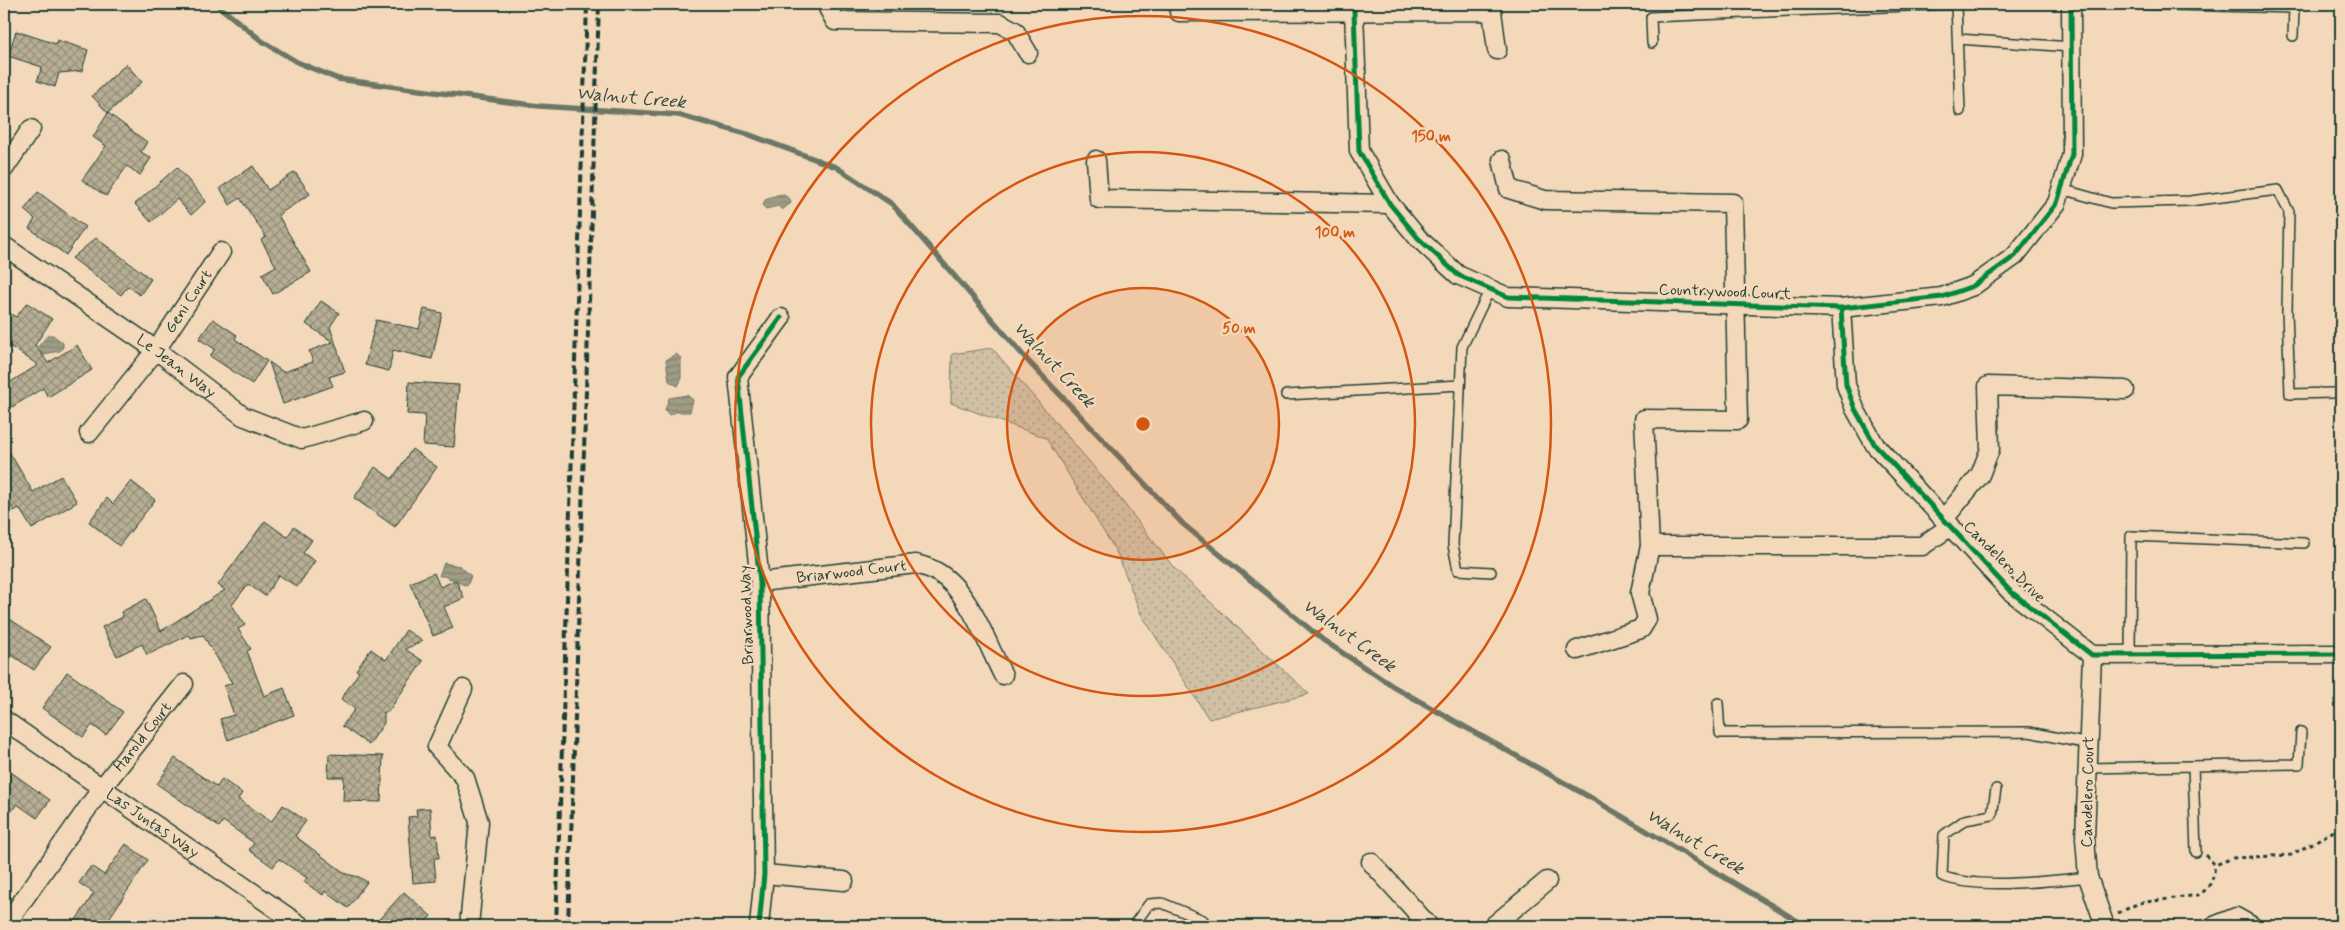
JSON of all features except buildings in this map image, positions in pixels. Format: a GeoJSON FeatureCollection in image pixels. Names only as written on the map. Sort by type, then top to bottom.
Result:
{"type":"FeatureCollection","features":[{"type":"Feature","properties":{"kind":"street"},"geometry":{"type":"LineString","coordinates":[[828,4],[828,8],[836,20],[1000,23],[1015,31],[1028,53]]}},
{"type":"Feature","properties":{"kind":"street"},"geometry":{"type":"LineString","coordinates":[[1180,4],[1179,12],[1492,11],[1497,50]]}},
{"type":"Feature","properties":{"kind":"street","name":"Countrywood Court"},"geometry":{"type":"LineString","coordinates":[[1354,11],[1359,151],[1390,204],[1418,238],[1458,275],[1508,296],[1549,300],[1842,308],[1942,297],[1973,286],[2015,256],[2057,203],[2072,154],[2071,4]]}},
{"type":"Feature","properties":{"kind":"street"},"geometry":{"type":"LineString","coordinates":[[4,169],[31,129]]}},
{"type":"Feature","properties":{"kind":"street"},"geometry":{"type":"LineString","coordinates":[[1096,160],[1099,199],[1390,204]]}},
{"type":"Feature","properties":{"kind":"street"},"geometry":{"type":"LineString","coordinates":[[1502,160],[1508,189],[1546,200],[1732,203],[1738,420],[1644,419],[1650,546],[1640,593],[1647,619],[1640,629],[1576,650]]}},
{"type":"Feature","properties":{"kind":"street","name":"Le Jean Way"},"geometry":{"type":"LineString","coordinates":[[4,246],[156,350],[243,416],[302,438],[364,421]]}},
{"type":"Feature","properties":{"kind":"street","name":"Geni Court"},"geometry":{"type":"LineString","coordinates":[[89,434],[156,350],[221,252]]}},
{"type":"Feature","properties":{"kind":"street","name":"Candelero Drive"},"geometry":{"type":"LineString","coordinates":[[1842,308],[1846,385],[1855,408],[1875,444],[2010,591],[2092,655]]}},
{"type":"Feature","properties":{"kind":"street","name":"Briarwood Way"},"geometry":{"type":"LineString","coordinates":[[759,926],[764,874],[760,582],[738,378],[780,318]]}},
{"type":"Feature","properties":{"kind":"street"},"geometry":{"type":"LineString","coordinates":[[1650,546],[1922,546],[1947,523],[1980,474],[1990,449],[1988,386],[2125,390]]}},
{"type":"Feature","properties":{"kind":"street","name":"Briarwood Court"},"geometry":{"type":"LineString","coordinates":[[760,582],[916,564],[938,572],[954,586],[966,601],[1003,675]]}},
{"type":"Feature","properties":{"kind":"street"},"geometry":{"type":"LineString","coordinates":[[2092,655],[2341,654]]}},
{"type":"Feature","properties":{"kind":"street","name":"Candelero Court"},"geometry":{"type":"LineString","coordinates":[[2092,655],[2084,838],[2088,877],[2104,925]]}},
{"type":"Feature","properties":{"kind":"street","name":"Harold Court"},"geometry":{"type":"LineString","coordinates":[[5,926],[101,789],[184,684]]}},
{"type":"Feature","properties":{"kind":"street"},"geometry":{"type":"LineString","coordinates":[[464,689],[438,747],[465,778],[479,822],[469,926]]}},
{"type":"Feature","properties":{"kind":"street","name":"Las Juntas Way"},"geometry":{"type":"LineString","coordinates":[[4,720],[283,921],[301,926]]}},
{"type":"Feature","properties":{"kind":"street"},"geometry":{"type":"LineString","coordinates":[[1371,862],[1429,926]]}},
{"type":"Feature","properties":{"kind":"street"},"geometry":{"type":"LineString","coordinates":[[764,874],[844,881]]}},
{"type":"Feature","properties":{"kind":"street"},"geometry":{"type":"LineString","coordinates":[[1493,926],[1547,881]]}},
{"type":"Feature","properties":{"kind":"street"},"geometry":{"type":"LineString","coordinates":[[2214,926],[2236,917],[2252,926]]}},
{"type":"Feature","properties":{"kind":"lane"},"geometry":{"type":"LineString","coordinates":[[1652,43],[1651,17],[1956,4],[1960,111]]}},
{"type":"Feature","properties":{"kind":"lane"},"geometry":{"type":"LineString","coordinates":[[2136,4],[2294,8],[2293,36]]}},
{"type":"Feature","properties":{"kind":"lane"},"geometry":{"type":"LineString","coordinates":[[1958,39],[2071,47]]}},
{"type":"Feature","properties":{"kind":"lane"},"geometry":{"type":"LineString","coordinates":[[2061,189],[2111,204],[2190,201],[2278,190],[2289,212],[2286,311],[2290,394],[2333,393]]}},
{"type":"Feature","properties":{"kind":"lane"},"geometry":{"type":"LineString","coordinates":[[1490,289],[1462,347],[1453,545],[1458,570],[1491,572]]}},
{"type":"Feature","properties":{"kind":"lane"},"geometry":{"type":"LineString","coordinates":[[1286,395],[1460,385]]}},
{"type":"Feature","properties":{"kind":"lane"},"geometry":{"type":"LineString","coordinates":[[2130,655],[2131,536],[2304,543]]}},
{"type":"Feature","properties":{"kind":"lane"},"geometry":{"type":"LineString","coordinates":[[1718,703],[1720,733],[2029,732],[2088,744]]}},
{"type":"Feature","properties":{"kind":"lane"},"geometry":{"type":"LineString","coordinates":[[2088,768],[2299,764],[2301,732]]}},
{"type":"Feature","properties":{"kind":"lane"},"geometry":{"type":"LineString","coordinates":[[2193,766],[2196,852]]}},
{"type":"Feature","properties":{"kind":"lane"},"geometry":{"type":"LineString","coordinates":[[1996,789],[1992,815],[1965,820],[1944,835],[1942,876],[1957,882],[2032,882],[2088,877]]}},
{"type":"Feature","properties":{"kind":"lane"},"geometry":{"type":"LineString","coordinates":[[1133,926],[1149,904],[1162,903],[1203,920],[1206,926]]}},
{"type":"Feature","properties":{"kind":"path"},"geometry":{"type":"LineString","coordinates":[[2214,865],[2233,858],[2290,855],[2341,827]]}},
{"type":"Feature","properties":{"kind":"path"},"geometry":{"type":"LineString","coordinates":[[2104,925],[2122,910],[2139,903],[2192,896],[2207,890],[2211,884],[2214,865],[2206,855],[2196,852]]}},
{"type":"Feature","properties":{"kind":"shaded area"},"geometry":{"type":"Polygon","coordinates":[[[782,194],[790,199],[791,203],[782,210],[778,206],[766,209],[763,206],[765,200],[782,194]]]}},
{"type":"Feature","properties":{"kind":"shaded area"},"geometry":{"type":"Polygon","coordinates":[[[48,335],[53,335],[63,343],[63,347],[60,351],[49,353],[41,358],[36,349],[48,335]]]}},
{"type":"Feature","properties":{"kind":"shaded area"},"geometry":{"type":"Polygon","coordinates":[[[992,348],[1111,487],[1174,568],[1309,694],[1209,719],[1141,614],[1117,553],[1046,438],[951,403],[952,354],[992,348]]]}},
{"type":"Feature","properties":{"kind":"shaded area"},"geometry":{"type":"Polygon","coordinates":[[[676,354],[681,358],[681,380],[678,386],[669,381],[666,360],[676,354]]]}},
{"type":"Feature","properties":{"kind":"shaded area"},"geometry":{"type":"Polygon","coordinates":[[[687,395],[693,400],[690,412],[676,412],[669,415],[665,410],[669,398],[687,395]]]}},
{"type":"Feature","properties":{"kind":"shaded area"},"geometry":{"type":"Polygon","coordinates":[[[444,563],[460,566],[471,576],[467,586],[444,576],[439,576],[444,563]]]}},
{"type":"Feature","properties":{"kind":"waterway","name":"Walnut Creek"},"geometry":{"type":"LineString","coordinates":[[216,4],[262,41],[297,62],[338,79],[539,106],[679,115],[750,135],[836,167],[892,204],[1029,362],[1183,524],[1323,640],[1394,687],[1593,799],[1806,926]]}},
{"type":"Feature","properties":{"kind":"railway"},"geometry":{"type":"LineString","coordinates":[[556,926],[587,4]]}},
{"type":"Feature","properties":{"kind":"railway"},"geometry":{"type":"LineString","coordinates":[[568,926],[599,4]]}},
{"type":"Feature","properties":{"kind":"marked path"},"geometry":{"type":"LineString","coordinates":[[1344,4],[1354,11]]}},
{"type":"Feature","properties":{"kind":"cycle path"},"geometry":{"type":"LineString","coordinates":[[1354,11],[1359,151],[1390,204],[1418,238],[1458,275],[1508,297],[1841,308],[1942,297],[1973,286],[2015,256],[2057,203],[2072,154],[2071,4]]}},
{"type":"Feature","properties":{"kind":"cycle path"},"geometry":{"type":"LineString","coordinates":[[1841,308],[1846,385],[1855,409],[1875,445],[2010,591],[2092,655],[2341,654]]}},
{"type":"Feature","properties":{"kind":"cycle path"},"geometry":{"type":"LineString","coordinates":[[759,926],[764,874],[760,582],[738,377],[781,318]]}}]}
